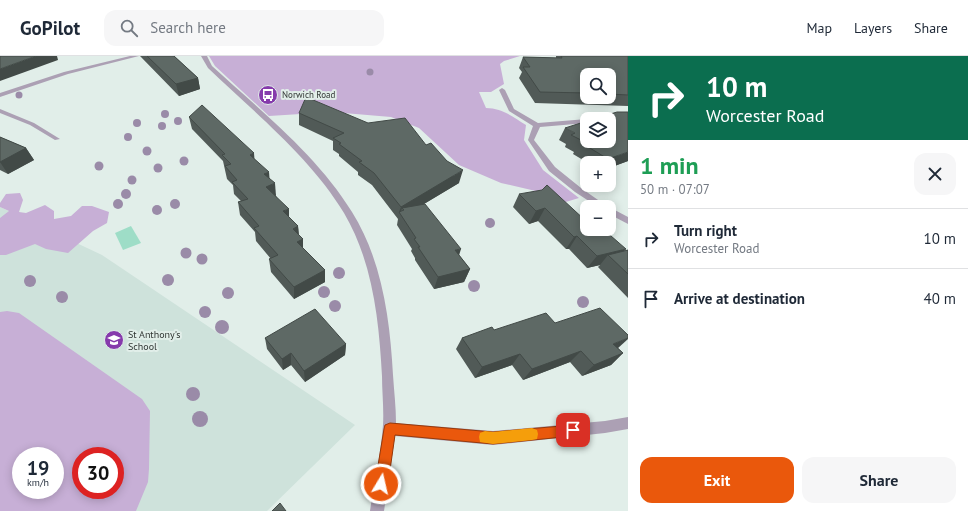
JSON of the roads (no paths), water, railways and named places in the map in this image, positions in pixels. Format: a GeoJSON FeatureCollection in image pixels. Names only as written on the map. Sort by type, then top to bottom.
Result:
{"type":"FeatureCollection","features":[{"type":"Feature","properties":{"kind":"street"},"geometry":{"type":"LineString","coordinates":[[0,95],[66,72],[136,56]]}},
{"type":"Feature","properties":{"kind":"street"},"geometry":{"type":"LineString","coordinates":[[204,56],[210,67],[300,153],[334,192],[356,228],[370,259],[382,310],[390,429],[377,511]]}},
{"type":"Feature","properties":{"kind":"street"},"geometry":{"type":"LineString","coordinates":[[502,90],[511,110],[537,126],[580,121]]}},
{"type":"Feature","properties":{"kind":"street"},"geometry":{"type":"LineString","coordinates":[[0,111],[32,124],[57,139]]}},
{"type":"Feature","properties":{"kind":"street"},"geometry":{"type":"LineString","coordinates":[[537,126],[531,140],[552,169],[593,200]]}},
{"type":"Feature","properties":{"kind":"street"},"geometry":{"type":"LineString","coordinates":[[616,214],[628,221]]}},
{"type":"Feature","properties":{"kind":"street"},"geometry":{"type":"LineString","coordinates":[[390,429],[493,438],[605,427],[628,423]]}},
{"type":"Feature","properties":{"kind":"place","name":"Norwich Road"},"geometry":{"type":"Point","coordinates":[268,95]}},
{"type":"Feature","properties":{"kind":"place","name":"St Anthony's School"},"geometry":{"type":"Point","coordinates":[114,340]}}]}
